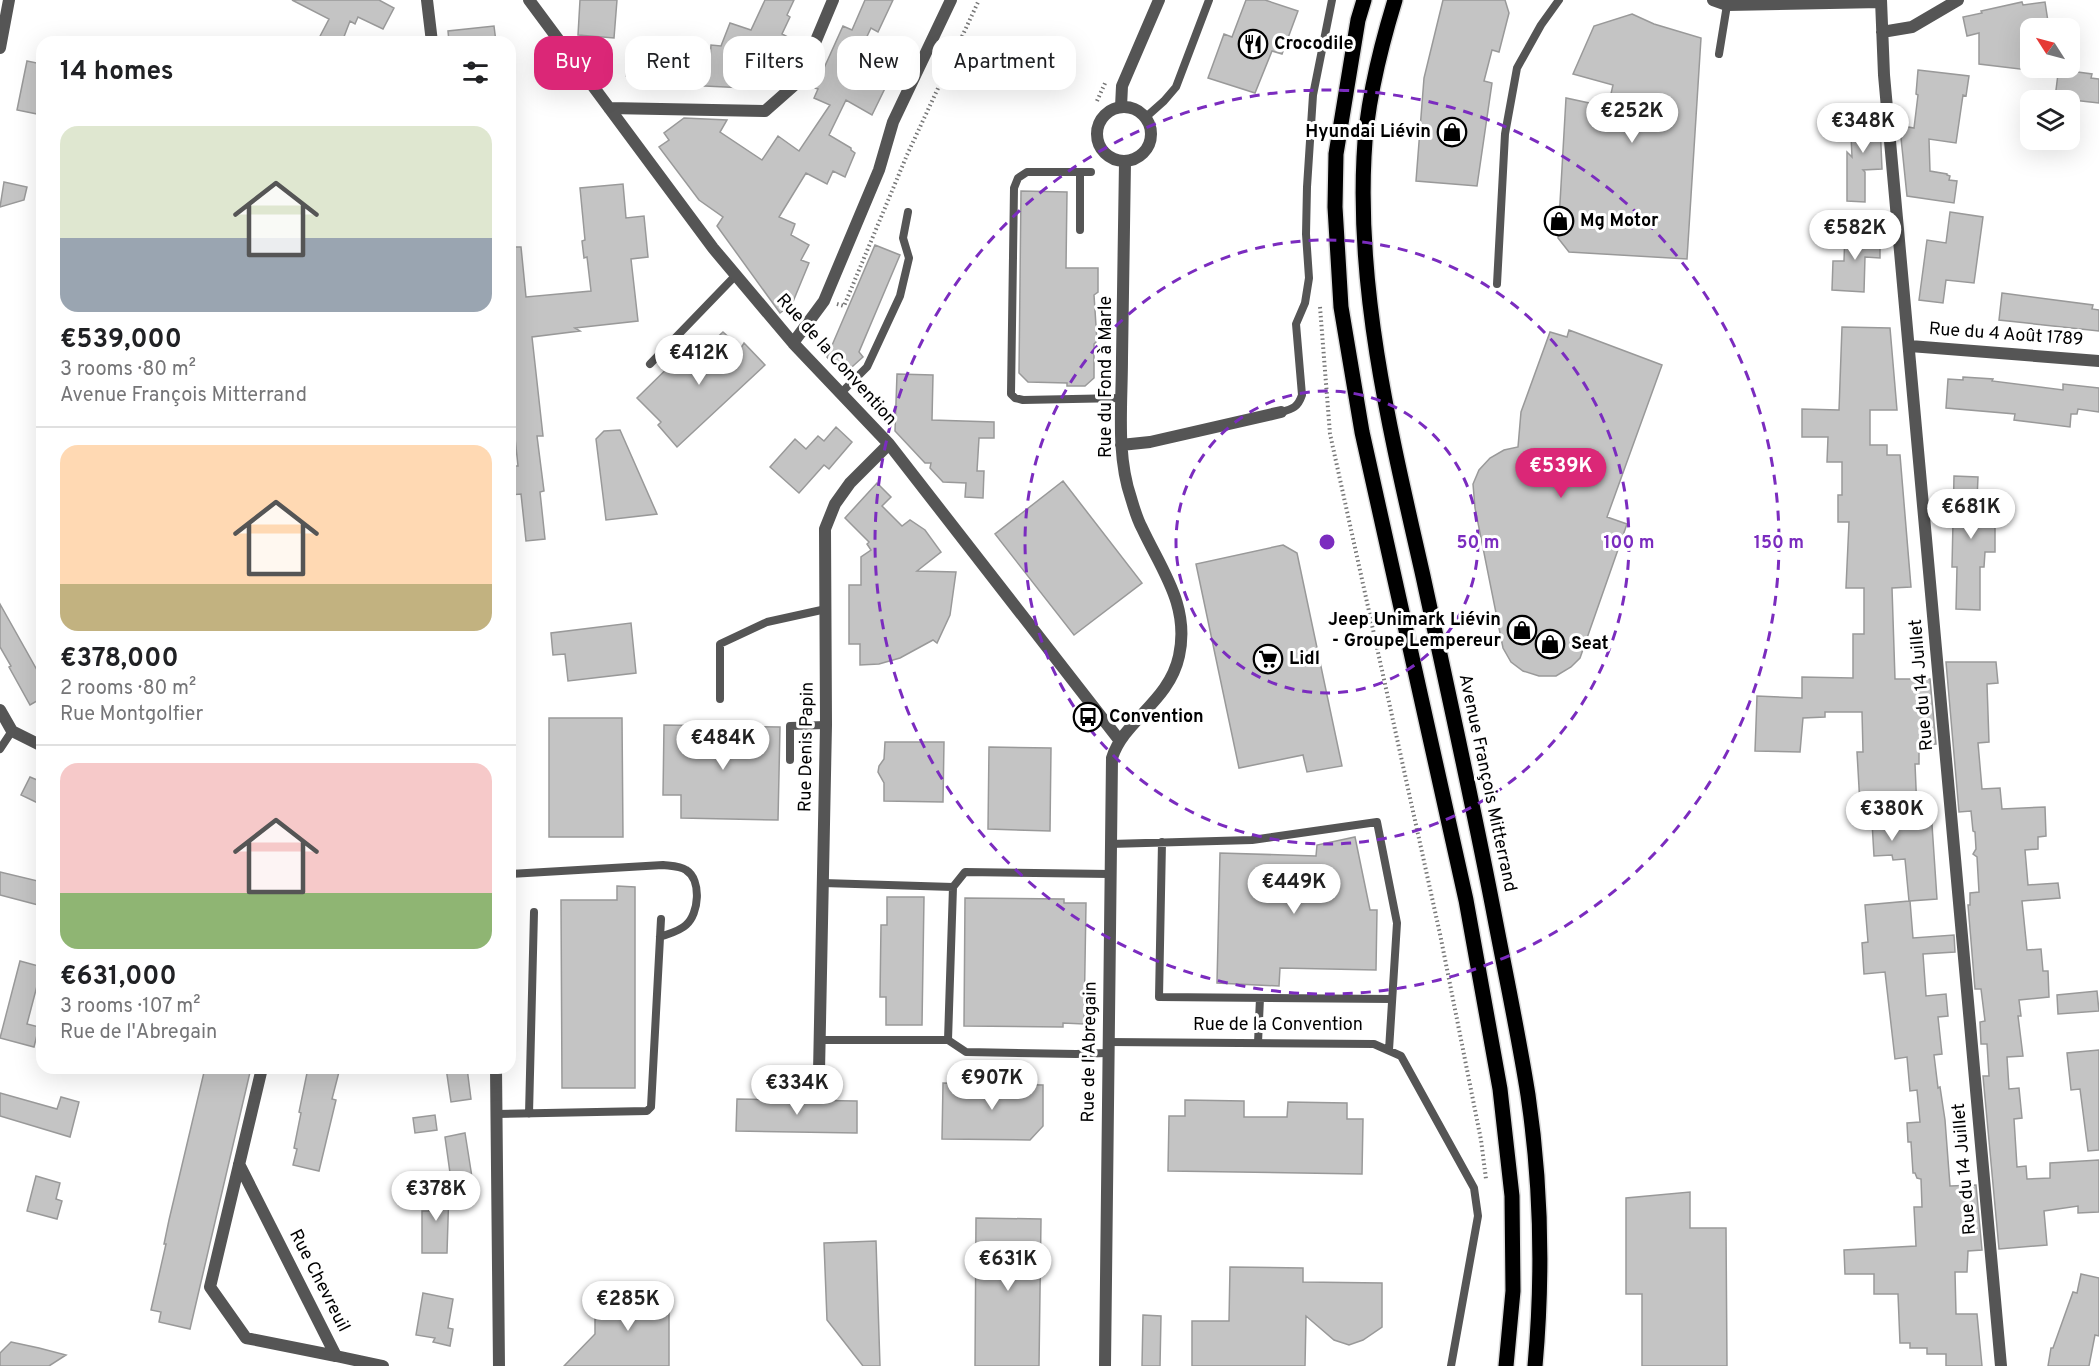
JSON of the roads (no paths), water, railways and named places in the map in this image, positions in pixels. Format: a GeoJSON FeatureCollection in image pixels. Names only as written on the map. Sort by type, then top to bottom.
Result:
{"type":"FeatureCollection","features":[{"type":"Feature","properties":{"kind":"main road"},"geometry":{"type":"LineString","coordinates":[[1364,0],[1356,30],[1336,154],[1335,207],[1341,307],[1362,432],[1466,900],[1500,1089],[1512,1196],[1513,1291],[1506,1366]]}},
{"type":"Feature","properties":{"kind":"main road","name":"Avenue François Mitterrand"},"geometry":{"type":"LineString","coordinates":[[1395,0],[1370,107],[1364,154],[1363,211],[1370,299],[1388,419],[1470,791],[1528,1096],[1535,1155],[1540,1268],[1540,1312],[1535,1366]]}},
{"type":"Feature","properties":{"kind":"street"},"geometry":{"type":"LineString","coordinates":[[0,48],[9,0]]}},
{"type":"Feature","properties":{"kind":"street"},"geometry":{"type":"LineString","coordinates":[[427,0],[431,36]]}},
{"type":"Feature","properties":{"kind":"street","name":"Rue de la Convention"},"geometry":{"type":"LineString","coordinates":[[529,0],[713,248],[793,343],[889,444],[1120,741]]}},
{"type":"Feature","properties":{"kind":"street"},"geometry":{"type":"LineString","coordinates":[[609,108],[765,111],[799,81],[833,0]]}},
{"type":"Feature","properties":{"kind":"street"},"geometry":{"type":"LineString","coordinates":[[793,343],[824,301],[879,170],[893,122],[951,0]]}},
{"type":"Feature","properties":{"kind":"street"},"geometry":{"type":"LineString","coordinates":[[1121,106],[1122,86],[1159,0]]}},
{"type":"Feature","properties":{"kind":"street"},"geometry":{"type":"LineString","coordinates":[[1713,0],[1727,5],[1881,1]]}},
{"type":"Feature","properties":{"kind":"street"},"geometry":{"type":"LineString","coordinates":[[1882,32],[1912,27],[1958,0]]}},
{"type":"Feature","properties":{"kind":"street","name":"Rue du 14 Juillet"},"geometry":{"type":"LineString","coordinates":[[1881,1],[1884,75],[2001,1366]]}},
{"type":"Feature","properties":{"kind":"street"},"geometry":{"type":"LineString","coordinates":[[1121,106],[1139,111],[1146,117],[1152,133],[1151,141],[1142,156],[1125,162],[1117,161],[1103,152],[1096,137],[1097,128],[1105,114],[1121,106]]}},
{"type":"Feature","properties":{"kind":"street","name":"Rue du Fond à Marle"},"geometry":{"type":"LineString","coordinates":[[1120,741],[1172,679],[1179,656],[1182,634],[1175,591],[1141,526],[1130,495],[1121,445],[1125,162]]}},
{"type":"Feature","properties":{"kind":"street","name":"Rue du 4 Août 1789"},"geometry":{"type":"LineString","coordinates":[[1910,346],[2099,361]]}},
{"type":"Feature","properties":{"kind":"street"},"geometry":{"type":"LineString","coordinates":[[1121,445],[1150,442],[1281,412]]}},
{"type":"Feature","properties":{"kind":"street","name":"Rue Denis Papin"},"geometry":{"type":"LineString","coordinates":[[819,1072],[826,725],[825,529],[835,504],[850,483],[889,444]]}},
{"type":"Feature","properties":{"kind":"street"},"geometry":{"type":"LineString","coordinates":[[0,710],[12,731],[36,743]]}},
{"type":"Feature","properties":{"kind":"street","name":"Rue de l'Abregain"},"geometry":{"type":"LineString","coordinates":[[1105,1366],[1112,758],[1120,741]]}},
{"type":"Feature","properties":{"kind":"street","name":"Rue Chevreuil"},"geometry":{"type":"LineString","coordinates":[[261,1074],[210,1287],[246,1338],[336,1356]]}},
{"type":"Feature","properties":{"kind":"street"},"geometry":{"type":"LineString","coordinates":[[496,1074],[499,1366]]}},
{"type":"Feature","properties":{"kind":"street","name":"Rue Chevreuil"},"geometry":{"type":"LineString","coordinates":[[239,1164],[336,1356]]}},
{"type":"Feature","properties":{"kind":"street"},"geometry":{"type":"LineString","coordinates":[[336,1356],[383,1366]]}},
{"type":"Feature","properties":{"kind":"lane"},"geometry":{"type":"LineString","coordinates":[[1146,117],[1176,87],[1209,0]]}},
{"type":"Feature","properties":{"kind":"lane"},"geometry":{"type":"LineString","coordinates":[[1281,412],[1294,409],[1302,395],[1296,324],[1305,303],[1309,278],[1306,234],[1307,187],[1313,95],[1332,0]]}},
{"type":"Feature","properties":{"kind":"lane"},"geometry":{"type":"LineString","coordinates":[[1497,284],[1505,134],[1517,68],[1541,25],[1559,0]]}},
{"type":"Feature","properties":{"kind":"lane"},"geometry":{"type":"LineString","coordinates":[[1719,54],[1727,5]]}},
{"type":"Feature","properties":{"kind":"lane"},"geometry":{"type":"LineString","coordinates":[[1091,172],[1027,172],[1018,178],[1014,188],[1011,394],[1023,400],[1122,398]]}},
{"type":"Feature","properties":{"kind":"lane"},"geometry":{"type":"LineString","coordinates":[[1080,172],[1080,230]]}},
{"type":"Feature","properties":{"kind":"lane"},"geometry":{"type":"LineString","coordinates":[[840,393],[867,367],[900,296],[909,258],[903,238],[908,212]]}},
{"type":"Feature","properties":{"kind":"lane"},"geometry":{"type":"LineString","coordinates":[[650,364],[736,276]]}},
{"type":"Feature","properties":{"kind":"lane"},"geometry":{"type":"LineString","coordinates":[[720,699],[720,644],[767,622],[826,609]]}},
{"type":"Feature","properties":{"kind":"lane"},"geometry":{"type":"LineString","coordinates":[[790,760],[790,726],[826,725]]}},
{"type":"Feature","properties":{"kind":"lane"},"geometry":{"type":"LineString","coordinates":[[0,750],[12,731]]}},
{"type":"Feature","properties":{"kind":"lane"},"geometry":{"type":"LineString","coordinates":[[1110,844],[1252,840],[1377,822],[1397,923],[1389,1050],[1401,1056],[1474,1188],[1478,1216],[1450,1366]]}},
{"type":"Feature","properties":{"kind":"lane"},"geometry":{"type":"LineString","coordinates":[[1162,842],[1159,997],[1392,999]]}},
{"type":"Feature","properties":{"kind":"lane"},"geometry":{"type":"LineString","coordinates":[[516,874],[663,866],[684,868],[693,876],[697,891],[694,914],[686,926],[660,937]]}},
{"type":"Feature","properties":{"kind":"lane"},"geometry":{"type":"LineString","coordinates":[[820,1040],[948,1040],[954,887],[965,872],[1110,874]]}},
{"type":"Feature","properties":{"kind":"lane"},"geometry":{"type":"LineString","coordinates":[[823,883],[954,887]]}},
{"type":"Feature","properties":{"kind":"lane"},"geometry":{"type":"LineString","coordinates":[[529,1114],[534,912]]}},
{"type":"Feature","properties":{"kind":"lane"},"geometry":{"type":"LineString","coordinates":[[496,1114],[647,1111],[651,1107],[661,919]]}},
{"type":"Feature","properties":{"kind":"lane"},"geometry":{"type":"LineString","coordinates":[[1258,1043],[1260,998]]}},
{"type":"Feature","properties":{"kind":"lane","name":"Rue de la Convention"},"geometry":{"type":"LineString","coordinates":[[948,1040],[966,1052],[1076,1054],[1108,1047],[1258,1043],[1374,1044],[1389,1050]]}},
{"type":"Feature","properties":{"kind":"place","name":"Crocodile"},"geometry":{"type":"Point","coordinates":[1253,44]}},
{"type":"Feature","properties":{"kind":"place","name":"Hyundai Liévin"},"geometry":{"type":"Point","coordinates":[1452,132]}},
{"type":"Feature","properties":{"kind":"place","name":"Mg Motor"},"geometry":{"type":"Point","coordinates":[1559,221]}},
{"type":"Feature","properties":{"kind":"place","name":"Jeep Unimark Liévin - Groupe Lempereur"},"geometry":{"type":"Point","coordinates":[1522,630]}},
{"type":"Feature","properties":{"kind":"place","name":"Seat"},"geometry":{"type":"Point","coordinates":[1550,644]}},
{"type":"Feature","properties":{"kind":"place","name":"Lidl"},"geometry":{"type":"Point","coordinates":[1268,659]}},
{"type":"Feature","properties":{"kind":"place","name":"Convention"},"geometry":{"type":"Point","coordinates":[1088,717]}}]}
